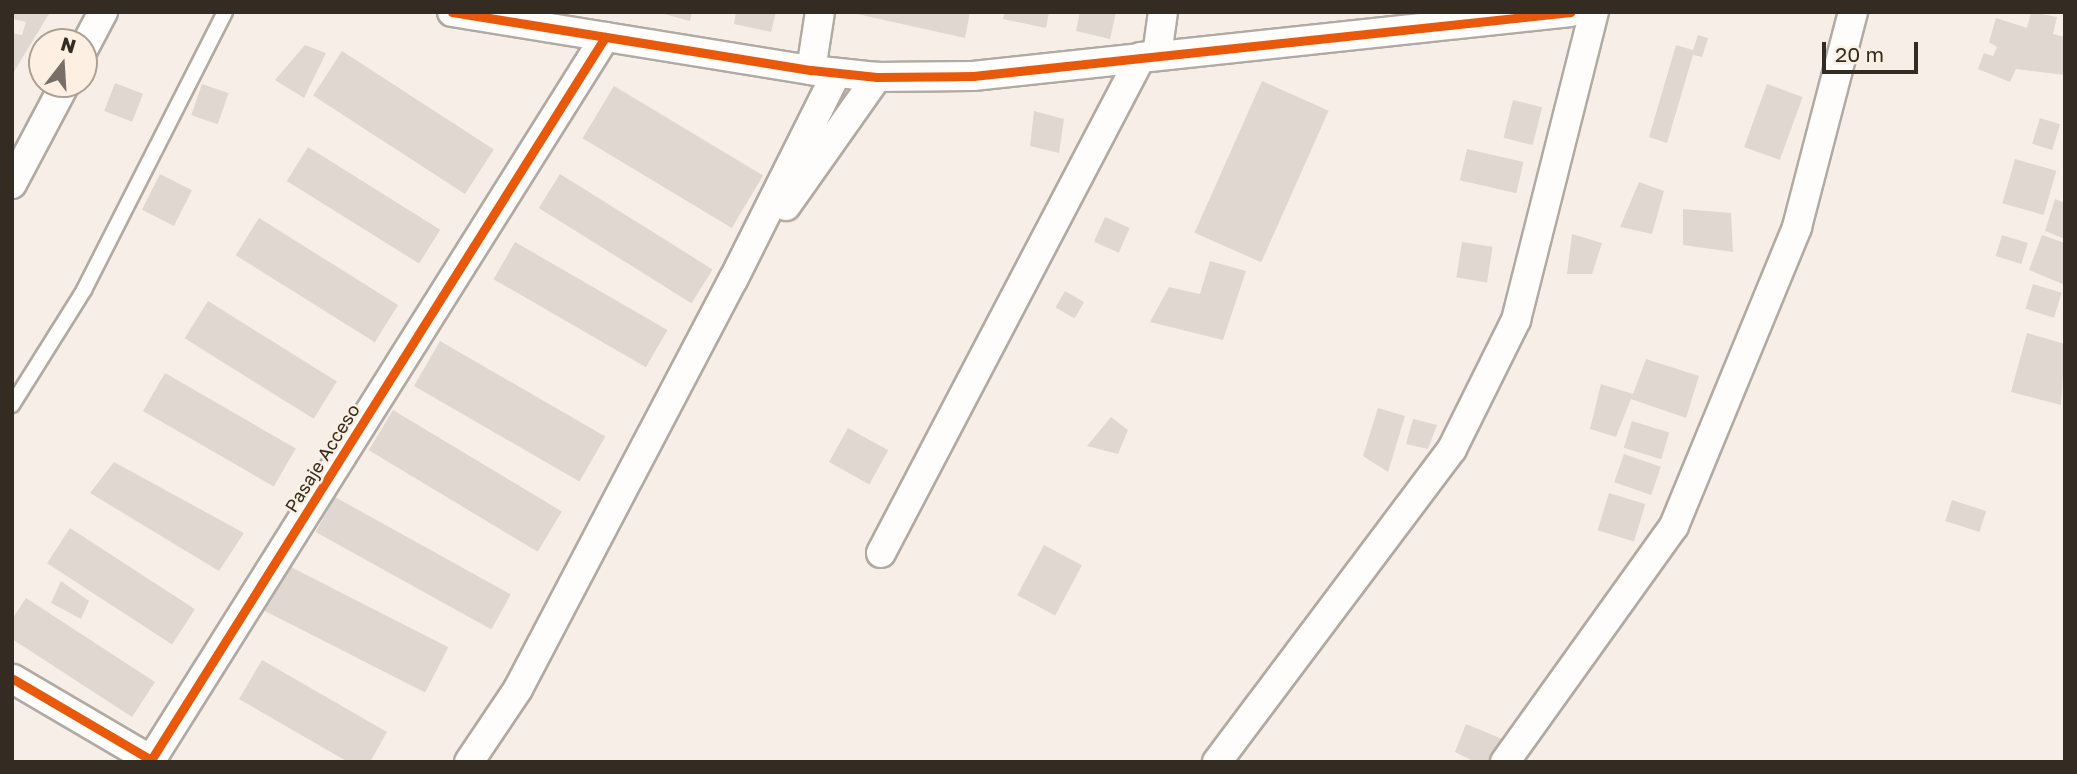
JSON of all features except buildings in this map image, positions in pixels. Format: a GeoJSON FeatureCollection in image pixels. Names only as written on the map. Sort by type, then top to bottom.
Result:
{"type":"FeatureCollection","features":[{"type":"Feature","properties":{"kind":"street"},"geometry":{"type":"LineString","coordinates":[[95,28],[103,12]]}},
{"type":"Feature","properties":{"kind":"street"},"geometry":{"type":"LineString","coordinates":[[452,12],[823,72],[877,77],[973,76],[1571,12]]}},
{"type":"Feature","properties":{"kind":"street"},"geometry":{"type":"LineString","coordinates":[[469,762],[518,689],[733,280],[823,72],[820,12]]}},
{"type":"Feature","properties":{"kind":"street"},"geometry":{"type":"LineString","coordinates":[[881,553],[1149,56],[1163,12]]}},
{"type":"Feature","properties":{"kind":"street"},"geometry":{"type":"LineString","coordinates":[[1217,762],[1452,449],[1516,320],[1594,12]]}},
{"type":"Feature","properties":{"kind":"street"},"geometry":{"type":"LineString","coordinates":[[1505,762],[1674,526],[1797,226],[1853,12]]}},
{"type":"Feature","properties":{"kind":"street","name":"Pasaje Acceso"},"geometry":{"type":"LineString","coordinates":[[13,679],[152,761],[605,37]]}},
{"type":"Feature","properties":{"kind":"street"},"geometry":{"type":"LineString","coordinates":[[733,280],[877,77]]}},
{"type":"Feature","properties":{"kind":"street"},"geometry":{"type":"LineString","coordinates":[[12,184],[58,98]]}},
{"type":"Feature","properties":{"kind":"lane"},"geometry":{"type":"LineString","coordinates":[[12,405],[84,289],[225,12]]}},
{"type":"Feature","properties":{"kind":"cycle path"},"geometry":{"type":"LineString","coordinates":[[452,12],[811,70],[877,77],[973,76],[1571,12]]}},
{"type":"Feature","properties":{"kind":"cycle path"},"geometry":{"type":"LineString","coordinates":[[13,679],[151,760],[605,37]]}}]}
